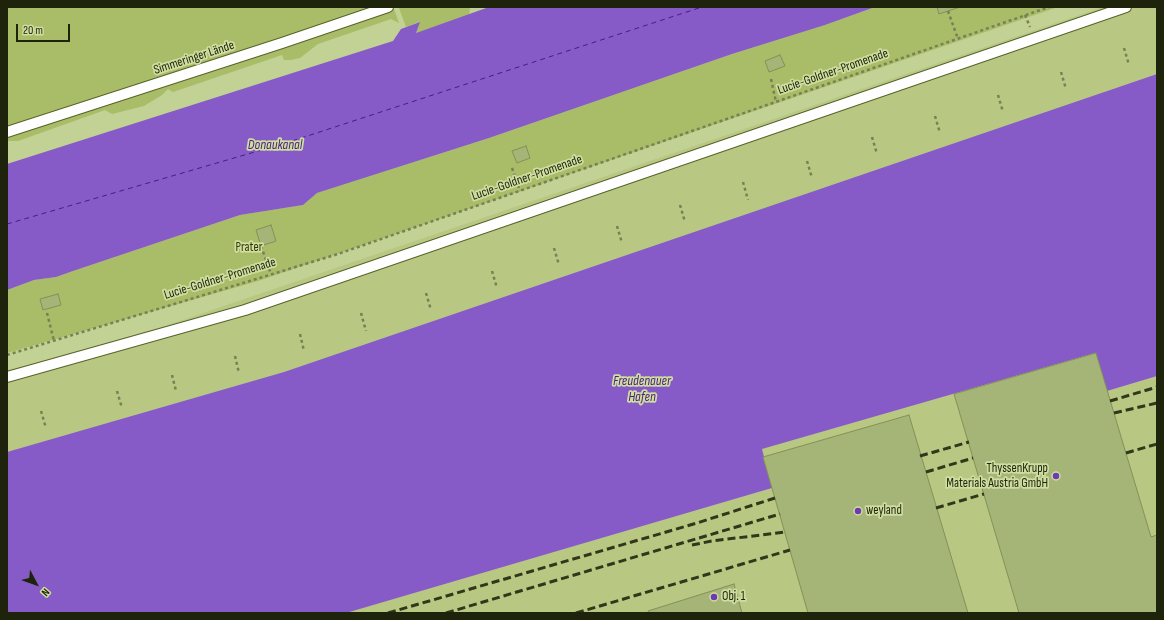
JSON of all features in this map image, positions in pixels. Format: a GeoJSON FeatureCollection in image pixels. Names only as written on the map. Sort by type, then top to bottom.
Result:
{"type":"FeatureCollection","features":[{"type":"Feature","properties":{"kind":"lane","name":"Simmeringer Lände"},"geometry":{"type":"LineString","coordinates":[[7,132],[388,7]]}},
{"type":"Feature","properties":{"kind":"lane"},"geometry":{"type":"LineString","coordinates":[[7,377],[244,310],[1126,7]]}},
{"type":"Feature","properties":{"kind":"path","name":"Lucie-Goldner-Promenade"},"geometry":{"type":"LineString","coordinates":[[7,355],[338,254],[1049,7]]}},
{"type":"Feature","properties":{"kind":"path"},"geometry":{"type":"LineString","coordinates":[[948,11],[958,39]]}},
{"type":"Feature","properties":{"kind":"path"},"geometry":{"type":"LineString","coordinates":[[1124,48],[1129,65]]}},
{"type":"Feature","properties":{"kind":"path"},"geometry":{"type":"LineString","coordinates":[[1061,72],[1066,89]]}},
{"type":"Feature","properties":{"kind":"path"},"geometry":{"type":"LineString","coordinates":[[771,79],[776,102]]}},
{"type":"Feature","properties":{"kind":"path"},"geometry":{"type":"LineString","coordinates":[[998,95],[1003,112]]}},
{"type":"Feature","properties":{"kind":"path"},"geometry":{"type":"LineString","coordinates":[[935,116],[940,133]]}},
{"type":"Feature","properties":{"kind":"path"},"geometry":{"type":"LineString","coordinates":[[872,137],[877,154]]}},
{"type":"Feature","properties":{"kind":"path"},"geometry":{"type":"LineString","coordinates":[[807,161],[812,178]]}},
{"type":"Feature","properties":{"kind":"path"},"geometry":{"type":"LineString","coordinates":[[512,168],[520,191]]}},
{"type":"Feature","properties":{"kind":"path"},"geometry":{"type":"LineString","coordinates":[[743,182],[748,200]]}},
{"type":"Feature","properties":{"kind":"path"},"geometry":{"type":"LineString","coordinates":[[680,205],[685,222]]}},
{"type":"Feature","properties":{"kind":"path"},"geometry":{"type":"LineString","coordinates":[[617,226],[622,243]]}},
{"type":"Feature","properties":{"kind":"path"},"geometry":{"type":"LineString","coordinates":[[261,246],[271,274]]}},
{"type":"Feature","properties":{"kind":"path"},"geometry":{"type":"LineString","coordinates":[[554,248],[559,265]]}},
{"type":"Feature","properties":{"kind":"path"},"geometry":{"type":"LineString","coordinates":[[492,271],[497,288]]}},
{"type":"Feature","properties":{"kind":"path"},"geometry":{"type":"LineString","coordinates":[[426,293],[431,310]]}},
{"type":"Feature","properties":{"kind":"path"},"geometry":{"type":"LineString","coordinates":[[47,313],[54,341]]}},
{"type":"Feature","properties":{"kind":"path"},"geometry":{"type":"LineString","coordinates":[[361,314],[366,330]]}},
{"type":"Feature","properties":{"kind":"path"},"geometry":{"type":"LineString","coordinates":[[300,334],[304,351]]}},
{"type":"Feature","properties":{"kind":"path"},"geometry":{"type":"LineString","coordinates":[[235,356],[239,373]]}},
{"type":"Feature","properties":{"kind":"path"},"geometry":{"type":"LineString","coordinates":[[172,375],[176,392]]}},
{"type":"Feature","properties":{"kind":"path"},"geometry":{"type":"LineString","coordinates":[[117,391],[122,408]]}},
{"type":"Feature","properties":{"kind":"path"},"geometry":{"type":"LineString","coordinates":[[41,411],[46,428]]}},
{"type":"Feature","properties":{"kind":"shaded area"},"geometry":{"type":"Polygon","coordinates":[[[1103,7],[1157,7],[1157,74],[284,372],[7,452],[7,370],[52,359],[168,325],[1103,7]]]}},
{"type":"Feature","properties":{"kind":"shaded area"},"geometry":{"type":"Polygon","coordinates":[[[1096,353],[1107,391],[1157,376],[1157,613],[346,613],[772,488],[761,449],[1096,353]]]}},
{"type":"Feature","properties":{"kind":"green space"},"geometry":{"type":"Polygon","coordinates":[[[7,7],[372,7],[7,127],[7,7]]]}},
{"type":"Feature","properties":{"kind":"green space"},"geometry":{"type":"Polygon","coordinates":[[[470,7],[469,15],[416,33],[419,22],[406,27],[399,8],[470,7]]]}},
{"type":"Feature","properties":{"kind":"green space","name":"Prater"},"geometry":{"type":"Polygon","coordinates":[[[875,7],[1058,7],[258,281],[7,353],[7,290],[34,280],[56,277],[240,215],[303,205],[317,193],[489,138],[732,54],[825,25],[875,7]]]}},
{"type":"Feature","properties":{"kind":"green space"},"geometry":{"type":"Polygon","coordinates":[[[394,9],[399,23],[391,19],[318,44],[300,58],[284,60],[282,55],[173,92],[168,89],[162,95],[144,106],[112,114],[105,110],[18,141],[7,141],[7,135],[237,63],[394,9]]]}},
{"type":"Feature","properties":{"kind":"water","name":"Donaukanal"},"geometry":{"type":"Polygon","coordinates":[[[489,7],[875,7],[825,25],[732,54],[489,138],[317,193],[303,205],[240,215],[56,277],[34,280],[7,290],[7,164],[393,41],[401,29],[420,22],[416,33],[489,7]]]}},
{"type":"Feature","properties":{"kind":"water","name":"Freudenauer Hafen"},"geometry":{"type":"Polygon","coordinates":[[[1157,74],[1157,376],[1107,391],[1095,353],[762,449],[772,488],[346,613],[7,613],[7,452],[284,372],[1157,74]]]}},
{"type":"Feature","properties":{"kind":"building"},"geometry":{"type":"Polygon","coordinates":[[[937,7],[960,7],[939,14],[937,7]]]}},
{"type":"Feature","properties":{"kind":"building"},"geometry":{"type":"Polygon","coordinates":[[[780,55],[785,66],[769,72],[765,61],[780,55]]]}},
{"type":"Feature","properties":{"kind":"building"},"geometry":{"type":"Polygon","coordinates":[[[526,146],[530,158],[517,163],[512,151],[526,146]]]}},
{"type":"Feature","properties":{"kind":"building"},"geometry":{"type":"Polygon","coordinates":[[[271,225],[276,241],[261,246],[256,230],[271,225]]]}},
{"type":"Feature","properties":{"kind":"building"},"geometry":{"type":"Polygon","coordinates":[[[58,294],[61,305],[43,310],[40,299],[58,294]]]}},
{"type":"Feature","properties":{"kind":"building","name":"ThyssenKrupp Materials Austria GmbH"},"geometry":{"type":"Polygon","coordinates":[[[1096,353],[1151,537],[1157,535],[1157,613],[1019,613],[954,394],[1096,353]]]}},
{"type":"Feature","properties":{"kind":"building","name":"weyland"},"geometry":{"type":"Polygon","coordinates":[[[909,415],[968,613],[808,613],[763,457],[909,415]]]}},
{"type":"Feature","properties":{"kind":"building","name":"Obj. 1"},"geometry":{"type":"Polygon","coordinates":[[[734,584],[742,613],[649,613],[648,611],[734,584]]]}},
{"type":"Feature","properties":{"kind":"ferry route"},"geometry":{"type":"LineString","coordinates":[[7,224],[289,142],[702,7]]}},
{"type":"Feature","properties":{"kind":"railway"},"geometry":{"type":"LineString","coordinates":[[1110,401],[1157,387]]}},
{"type":"Feature","properties":{"kind":"railway"},"geometry":{"type":"LineString","coordinates":[[1114,413],[1157,403]]}},
{"type":"Feature","properties":{"kind":"railway"},"geometry":{"type":"LineString","coordinates":[[920,456],[969,442]]}},
{"type":"Feature","properties":{"kind":"railway"},"geometry":{"type":"LineString","coordinates":[[1126,453],[1157,444]]}},
{"type":"Feature","properties":{"kind":"railway"},"geometry":{"type":"LineString","coordinates":[[926,472],[973,458]]}},
{"type":"Feature","properties":{"kind":"railway"},"geometry":{"type":"LineString","coordinates":[[936,508],[984,494]]}},
{"type":"Feature","properties":{"kind":"railway"},"geometry":{"type":"LineString","coordinates":[[388,613],[697,523],[775,498]]}},
{"type":"Feature","properties":{"kind":"railway"},"geometry":{"type":"LineString","coordinates":[[446,613],[780,514]]}},
{"type":"Feature","properties":{"kind":"railway"},"geometry":{"type":"LineString","coordinates":[[692,545],[785,532]]}},
{"type":"Feature","properties":{"kind":"railway"},"geometry":{"type":"LineString","coordinates":[[576,613],[790,550]]}},
{"type":"Feature","properties":{"kind":"place","name":"ThyssenKrupp Materials Austria GmbH"},"geometry":{"type":"Point","coordinates":[1056,476]}},
{"type":"Feature","properties":{"kind":"place","name":"weyland"},"geometry":{"type":"Point","coordinates":[858,511]}},
{"type":"Feature","properties":{"kind":"place","name":"Obj. 1"},"geometry":{"type":"Point","coordinates":[714,597]}}]}
